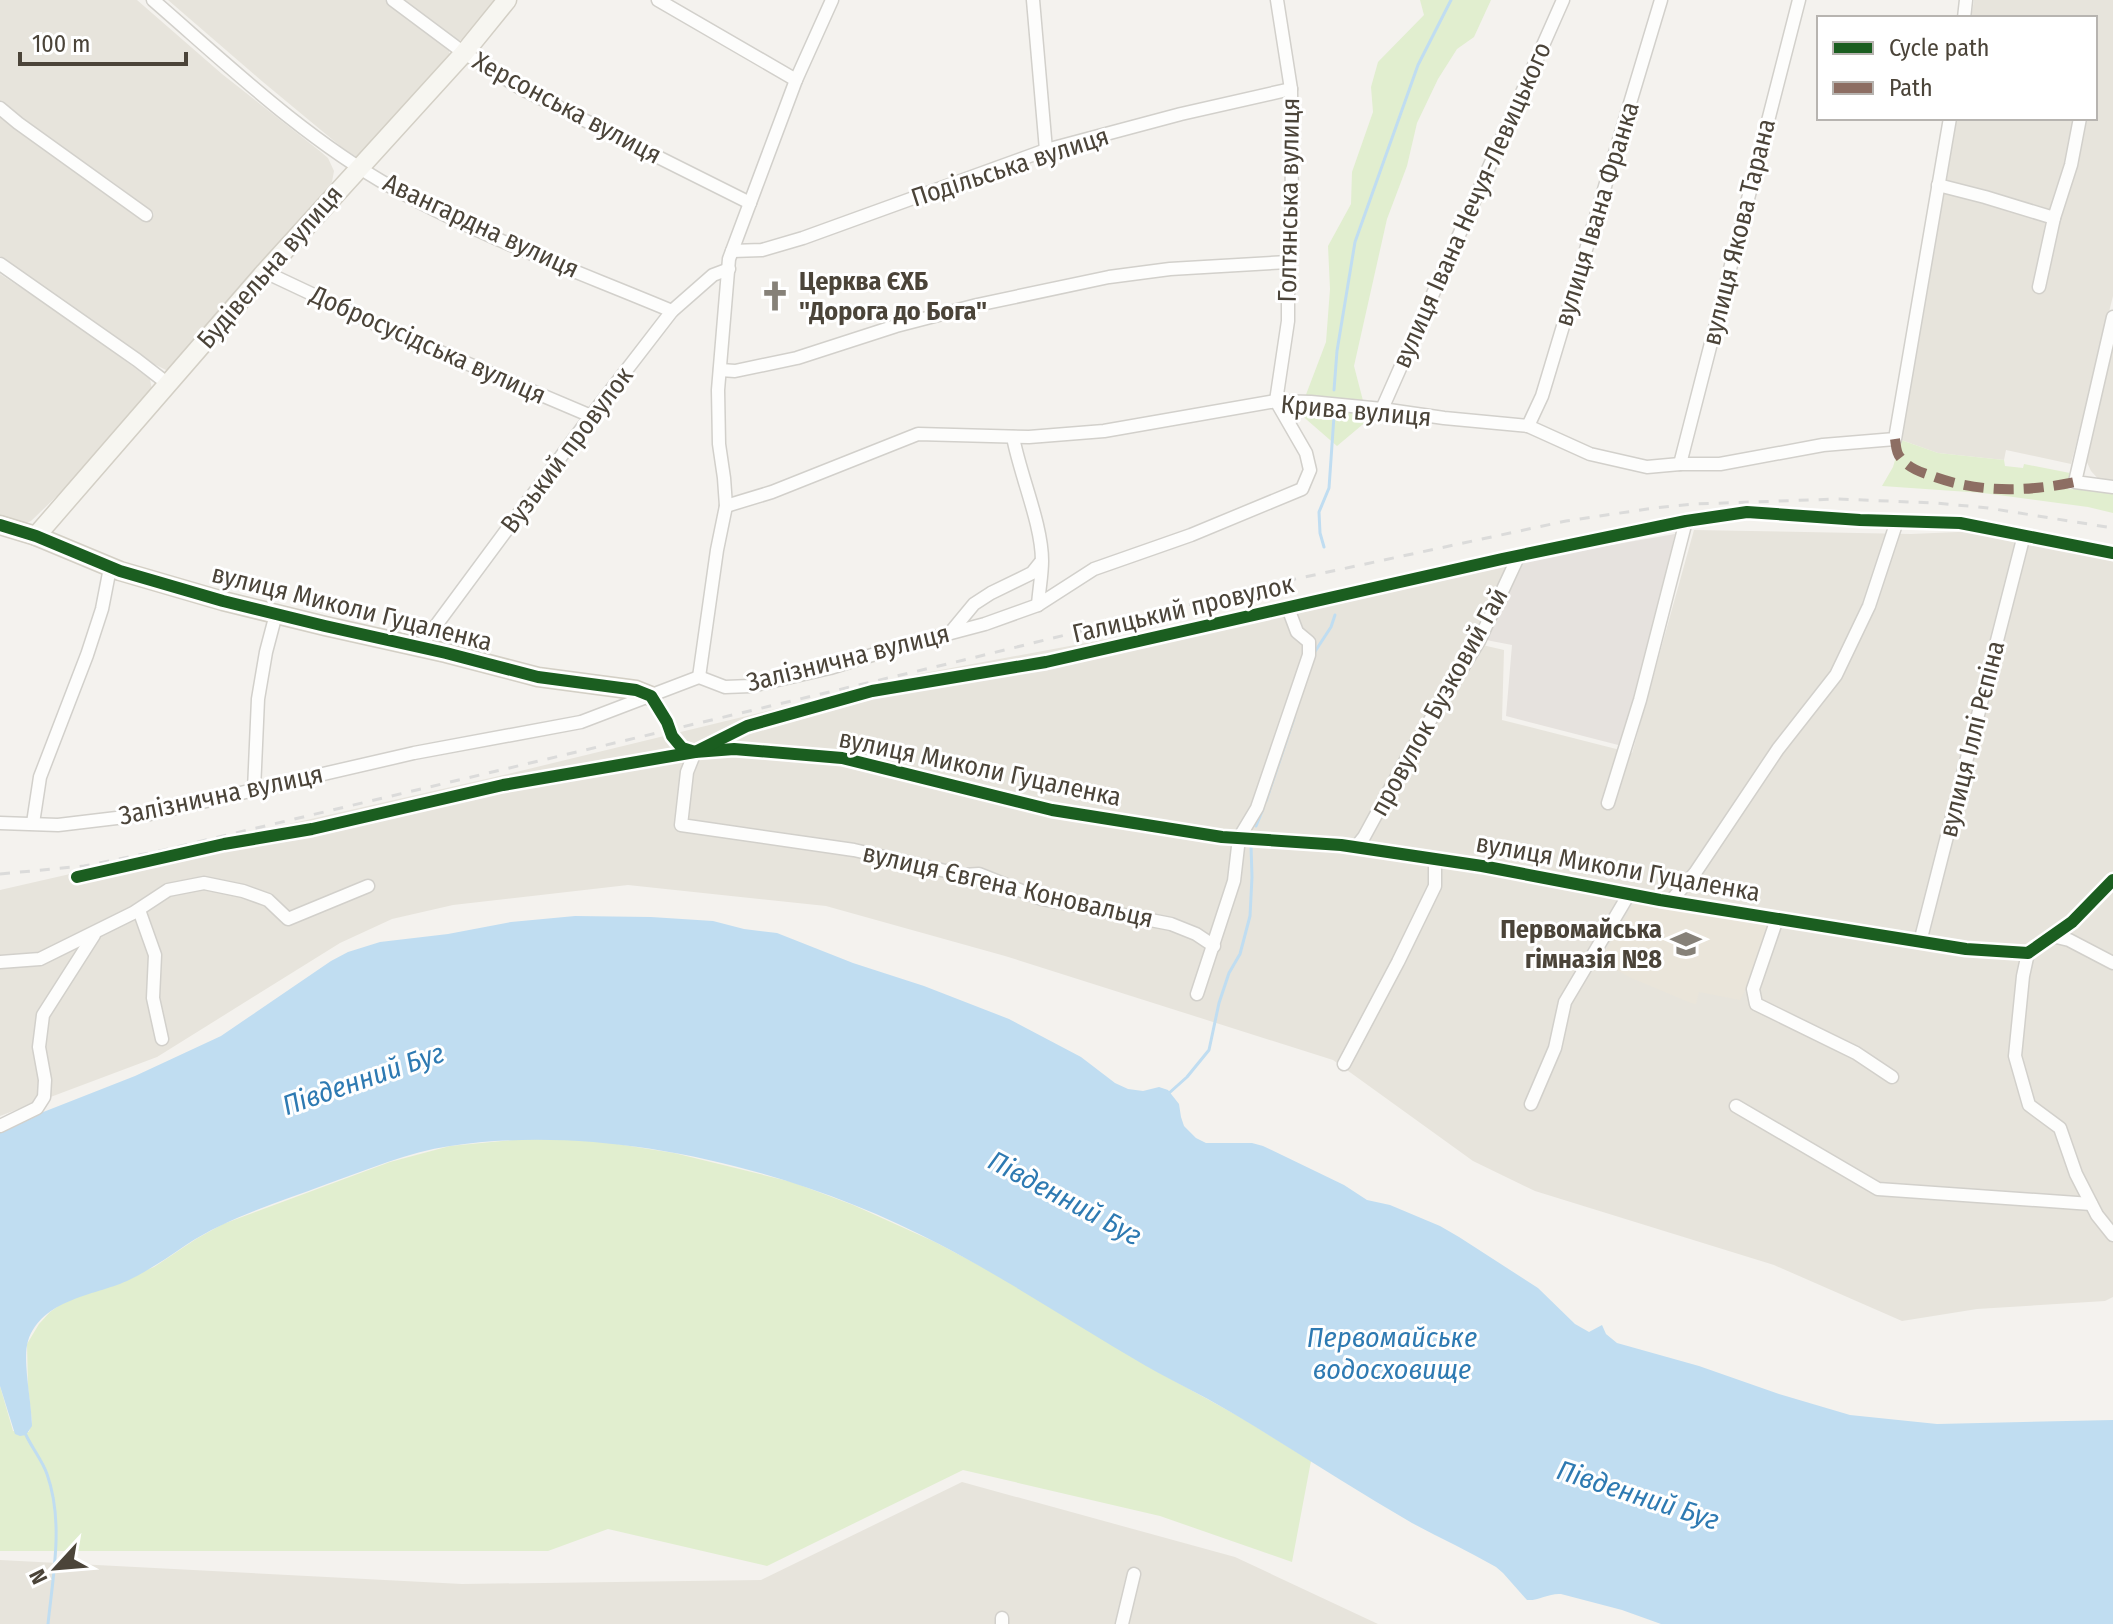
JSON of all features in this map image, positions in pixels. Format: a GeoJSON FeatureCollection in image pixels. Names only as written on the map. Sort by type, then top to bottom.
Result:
{"type":"FeatureCollection","features":[{"type":"Feature","properties":{"kind":"street","name":"Авангардна вулиця"},"geometry":{"type":"LineString","coordinates":[[153,0],[295,122],[393,188],[475,228],[672,311]]}},
{"type":"Feature","properties":{"kind":"street","name":"Херсонська вулиця"},"geometry":{"type":"LineString","coordinates":[[393,0],[464,53],[522,89],[750,203]]}},
{"type":"Feature","properties":{"kind":"street","name":"Будівельна вулиця"},"geometry":{"type":"LineString","coordinates":[[36,536],[265,272],[464,53],[507,0]]}},
{"type":"Feature","properties":{"kind":"street"},"geometry":{"type":"LineString","coordinates":[[658,0],[796,80]]}},
{"type":"Feature","properties":{"kind":"street"},"geometry":{"type":"LineString","coordinates":[[699,677],[726,506],[719,444],[720,370],[732,251],[796,80],[832,0]]}},
{"type":"Feature","properties":{"kind":"street"},"geometry":{"type":"LineString","coordinates":[[1033,0],[1046,150]]}},
{"type":"Feature","properties":{"kind":"street","name":"Голтянська вулиця"},"geometry":{"type":"LineString","coordinates":[[1276,401],[1288,321],[1292,211],[1291,89],[1277,0]]}},
{"type":"Feature","properties":{"kind":"street","name":"вулиця Івана Нечуя-Левицького"},"geometry":{"type":"LineString","coordinates":[[1382,409],[1563,0]]}},
{"type":"Feature","properties":{"kind":"street","name":"вулиця Івана Франка"},"geometry":{"type":"LineString","coordinates":[[1528,426],[1542,396],[1661,0]]}},
{"type":"Feature","properties":{"kind":"street","name":"вулиця Якова Тарана"},"geometry":{"type":"LineString","coordinates":[[1680,464],[1799,0]]}},
{"type":"Feature","properties":{"kind":"street","name":"Подільська вулиця"},"geometry":{"type":"LineString","coordinates":[[732,251],[762,250],[803,238],[1046,150],[1291,89]]}},
{"type":"Feature","properties":{"kind":"street"},"geometry":{"type":"LineString","coordinates":[[0,108],[146,215]]}},
{"type":"Feature","properties":{"kind":"street"},"geometry":{"type":"LineString","coordinates":[[1950,120],[1938,185],[2054,218]]}},
{"type":"Feature","properties":{"kind":"street"},"geometry":{"type":"LineString","coordinates":[[2039,287],[2080,120]]}},
{"type":"Feature","properties":{"kind":"street","name":"Крива вулиця"},"geometry":{"type":"LineString","coordinates":[[726,506],[772,492],[918,434],[1029,437],[1104,431],[1276,401],[1382,409],[1528,426],[1590,454],[1647,467],[1720,464],[1823,445],[1895,439],[1938,185]]}},
{"type":"Feature","properties":{"kind":"street"},"geometry":{"type":"LineString","coordinates":[[720,370],[735,371],[797,358],[896,326],[1109,277],[1170,269],[1288,262]]}},
{"type":"Feature","properties":{"kind":"street"},"geometry":{"type":"LineString","coordinates":[[0,264],[168,384]]}},
{"type":"Feature","properties":{"kind":"street","name":"Вузький провулок"},"geometry":{"type":"LineString","coordinates":[[420,647],[672,311],[713,275],[729,269]]}},
{"type":"Feature","properties":{"kind":"street","name":"Добросусідська вулиця"},"geometry":{"type":"LineString","coordinates":[[265,272],[386,329],[591,416]]}},
{"type":"Feature","properties":{"kind":"street"},"geometry":{"type":"LineString","coordinates":[[2113,317],[2075,482],[2113,487]]}},
{"type":"Feature","properties":{"kind":"street","name":"Залізнична вулиця"},"geometry":{"type":"LineString","coordinates":[[0,823],[58,825],[150,814],[414,753],[581,722],[699,677],[725,687],[751,686],[830,668],[985,624],[1038,605],[1094,569],[1191,535],[1302,489],[1310,470],[1306,453],[1276,401]]}},
{"type":"Feature","properties":{"kind":"street"},"geometry":{"type":"LineString","coordinates":[[1013,437],[1035,519],[1042,560],[1038,605]]}},
{"type":"Feature","properties":{"kind":"street","name":"Галицький провулок"},"geometry":{"type":"LineString","coordinates":[[695,752],[747,726],[872,691],[1046,662],[1519,555],[1686,521],[1747,512],[1960,523],[2113,553]]}},
{"type":"Feature","properties":{"kind":"street"},"geometry":{"type":"LineString","coordinates":[[1608,803],[1640,700],[1686,521]]}},
{"type":"Feature","properties":{"kind":"street"},"geometry":{"type":"LineString","coordinates":[[1670,902],[1695,873],[1778,749],[1836,675],[1869,606],[1897,521]]}},
{"type":"Feature","properties":{"kind":"street","name":"вулиця Миколи Гуцаленка"},"geometry":{"type":"LineString","coordinates":[[1,526],[36,536],[110,568],[276,614],[538,677],[636,690],[651,696]]}},
{"type":"Feature","properties":{"kind":"street","name":"вулиця Іллі Рєпіна"},"geometry":{"type":"LineString","coordinates":[[1920,942],[2024,535]]}},
{"type":"Feature","properties":{"kind":"street","name":"провулок Бузковий Гай"},"geometry":{"type":"LineString","coordinates":[[1356,847],[1479,641],[1519,555]]}},
{"type":"Feature","properties":{"kind":"street"},"geometry":{"type":"LineString","coordinates":[[950,633],[974,604],[1032,573],[1042,560]]}},
{"type":"Feature","properties":{"kind":"street"},"geometry":{"type":"LineString","coordinates":[[33,823],[40,777],[87,655],[102,609],[110,568]]}},
{"type":"Feature","properties":{"kind":"street"},"geometry":{"type":"LineString","coordinates":[[1197,994],[1234,881],[1239,838],[1257,808],[1309,655],[1309,642],[1297,632],[1288,608]]}},
{"type":"Feature","properties":{"kind":"street"},"geometry":{"type":"LineString","coordinates":[[254,790],[258,699],[276,614]]}},
{"type":"Feature","properties":{"kind":"street"},"geometry":{"type":"LineString","coordinates":[[651,696],[672,736],[682,748],[695,752]]}},
{"type":"Feature","properties":{"kind":"street","name":"вулиця Миколи Гуцаленка"},"geometry":{"type":"LineString","coordinates":[[695,752],[734,749],[842,758],[1052,810],[1239,838],[1356,847],[1920,942],[2028,953]]}},
{"type":"Feature","properties":{"kind":"street"},"geometry":{"type":"LineString","coordinates":[[77,877],[224,844],[312,829],[503,785],[695,752]]}},
{"type":"Feature","properties":{"kind":"street","name":"вулиця Євгена Коновальця"},"geometry":{"type":"LineString","coordinates":[[695,752],[687,772],[681,825],[854,850],[963,875],[979,874],[1042,899],[1171,924],[1196,934],[1214,946]]}},
{"type":"Feature","properties":{"kind":"street"},"geometry":{"type":"LineString","coordinates":[[1344,1064],[1435,886],[1435,859]]}},
{"type":"Feature","properties":{"kind":"street"},"geometry":{"type":"LineString","coordinates":[[2113,880],[2072,922],[2028,953],[2015,1056],[2029,1105],[2060,1128],[2076,1174],[2097,1215],[2113,1235]]}},
{"type":"Feature","properties":{"kind":"street"},"geometry":{"type":"LineString","coordinates":[[0,962],[40,959],[139,910],[168,890],[204,883],[243,891],[268,900],[288,919],[368,886]]}},
{"type":"Feature","properties":{"kind":"street"},"geometry":{"type":"LineString","coordinates":[[1531,1104],[1555,1048],[1565,1002],[1629,894]]}},
{"type":"Feature","properties":{"kind":"street"},"geometry":{"type":"LineString","coordinates":[[139,910],[155,955],[153,998],[162,1039]]}},
{"type":"Feature","properties":{"kind":"street"},"geometry":{"type":"LineString","coordinates":[[1777,919],[1753,989],[1756,1004],[1856,1053],[1892,1077]]}},
{"type":"Feature","properties":{"kind":"street"},"geometry":{"type":"LineString","coordinates":[[0,1126],[37,1108],[44,1097],[45,1080],[39,1047],[43,1015],[95,932]]}},
{"type":"Feature","properties":{"kind":"street"},"geometry":{"type":"LineString","coordinates":[[2052,936],[2069,940],[2113,963]]}},
{"type":"Feature","properties":{"kind":"street"},"geometry":{"type":"LineString","coordinates":[[1736,1106],[1878,1189],[2091,1204]]}},
{"type":"Feature","properties":{"kind":"street"},"geometry":{"type":"LineString","coordinates":[[1122,1624],[1134,1574]]}},
{"type":"Feature","properties":{"kind":"shaded area"},"geometry":{"type":"Polygon","coordinates":[[[0,0],[137,0],[222,74],[328,158],[334,171],[332,182],[172,368],[166,370],[154,364],[0,256],[0,115],[149,220],[154,215],[0,101],[0,0]]]}},
{"type":"Feature","properties":{"kind":"shaded area"},"geometry":{"type":"Polygon","coordinates":[[[168,0],[385,0],[442,43],[449,50],[450,58],[364,154],[357,157],[168,0]]]}},
{"type":"Feature","properties":{"kind":"shaded area"},"geometry":{"type":"Polygon","coordinates":[[[403,0],[498,0],[466,39],[456,41],[403,0]]]}},
{"type":"Feature","properties":{"kind":"shaded area"},"geometry":{"type":"Polygon","coordinates":[[[1974,0],[2113,0],[2113,296],[2071,464],[2006,450],[2004,460],[1938,453],[1901,440],[1956,120],[2097,120],[2097,16],[1971,16],[1974,0]]]}},
{"type":"Feature","properties":{"kind":"shaded area"},"geometry":{"type":"Polygon","coordinates":[[[0,274],[70,320],[150,379],[152,390],[96,458],[31,521],[23,524],[0,518],[0,274]]]}},
{"type":"Feature","properties":{"kind":"shaded area"},"geometry":{"type":"Polygon","coordinates":[[[2113,338],[2113,483],[2102,483],[2085,458],[2113,338]]]}},
{"type":"Feature","properties":{"kind":"shaded area"},"geometry":{"type":"Polygon","coordinates":[[[1694,530],[1911,534],[2004,530],[2113,561],[2113,1297],[2105,1301],[1977,1309],[1902,1321],[1774,1265],[1535,1191],[1473,1161],[1333,1060],[1005,956],[826,906],[628,885],[453,905],[392,919],[340,943],[157,1057],[0,1116],[0,890],[512,773],[919,674],[1510,564],[1478,644],[1504,650],[1502,720],[1632,753],[1694,530]]]}},
{"type":"Feature","properties":{"kind":"shaded area"},"geometry":{"type":"Polygon","coordinates":[[[1675,534],[1626,747],[1506,716],[1512,645],[1486,640],[1525,560],[1675,534]]]}},
{"type":"Feature","properties":{"kind":"shaded area","name":"Первомайська гімназія №8"},"geometry":{"type":"Polygon","coordinates":[[[1635,902],[1765,923],[1767,929],[1754,974],[1740,1000],[1699,992],[1696,1004],[1691,1003],[1629,977],[1600,960],[1635,902]]]}},
{"type":"Feature","properties":{"kind":"shaded area"},"geometry":{"type":"Polygon","coordinates":[[[962,1482],[1235,1557],[1378,1624],[0,1624],[0,1560],[462,1584],[761,1580],[962,1482]]]}},
{"type":"Feature","properties":{"kind":"green space"},"geometry":{"type":"Polygon","coordinates":[[[1420,0],[1491,0],[1474,37],[1457,49],[1438,79],[1417,123],[1407,166],[1387,219],[1354,366],[1368,420],[1337,446],[1299,413],[1326,342],[1330,289],[1328,246],[1351,204],[1352,172],[1373,112],[1371,87],[1378,62],[1424,15],[1420,0]]]}},
{"type":"Feature","properties":{"kind":"green space"},"geometry":{"type":"Polygon","coordinates":[[[1901,440],[1938,453],[2004,460],[2005,466],[2023,468],[2024,464],[2070,473],[2068,489],[2113,491],[2113,513],[1983,493],[1882,486],[1893,467],[1901,440]]]}},
{"type":"Feature","properties":{"kind":"green space"},"geometry":{"type":"Polygon","coordinates":[[[555,1138],[674,1153],[792,1182],[935,1242],[1007,1280],[1311,1461],[1292,1562],[1160,1516],[963,1470],[767,1566],[608,1529],[548,1551],[0,1551],[0,1386],[13,1431],[29,1432],[32,1421],[27,1344],[50,1312],[64,1302],[154,1267],[223,1224],[390,1162],[450,1146],[555,1138]]]}},
{"type":"Feature","properties":{"kind":"water","name":"Первомайське водосховище"},"geometry":{"type":"Polygon","coordinates":[[[575,916],[713,921],[777,933],[1009,1019],[1081,1057],[1128,1089],[1143,1091],[1159,1087],[1168,1090],[1179,1104],[1184,1126],[1206,1143],[1252,1143],[1263,1146],[1344,1185],[1367,1200],[1390,1205],[1440,1226],[1538,1288],[1575,1324],[1589,1332],[1602,1325],[1606,1334],[1617,1343],[1850,1415],[1937,1424],[2113,1420],[2113,1624],[1661,1624],[1561,1594],[1527,1600],[1496,1567],[1412,1523],[1232,1413],[939,1244],[825,1194],[764,1174],[701,1158],[637,1147],[574,1141],[511,1140],[450,1146],[403,1157],[237,1218],[202,1235],[127,1281],[70,1301],[45,1316],[28,1341],[26,1359],[32,1426],[26,1435],[15,1434],[0,1386],[0,1129],[135,1076],[221,1036],[348,952],[380,942],[511,922],[575,916]]]}},
{"type":"Feature","properties":{"kind":"waterway"},"geometry":{"type":"LineString","coordinates":[[1334,390],[1337,351],[1355,242],[1418,65],[1451,0]]}},
{"type":"Feature","properties":{"kind":"waterway"},"geometry":{"type":"LineString","coordinates":[[1324,547],[1319,512],[1329,488],[1334,416]]}},
{"type":"Feature","properties":{"kind":"waterway"},"geometry":{"type":"LineString","coordinates":[[1314,653],[1335,615]]}},
{"type":"Feature","properties":{"kind":"waterway"},"geometry":{"type":"LineString","coordinates":[[1266,801],[1294,718]]}},
{"type":"Feature","properties":{"kind":"waterway"},"geometry":{"type":"LineString","coordinates":[[1256,826],[1263,809]]}},
{"type":"Feature","properties":{"kind":"waterway"},"geometry":{"type":"LineString","coordinates":[[1168,1094],[1209,1050],[1219,1003],[1229,973],[1240,954],[1250,916],[1251,845]]}},
{"type":"Feature","properties":{"kind":"waterway"},"geometry":{"type":"LineString","coordinates":[[26,1435],[47,1474],[55,1511],[56,1549],[48,1624]]}},
{"type":"Feature","properties":{"kind":"railway"},"geometry":{"type":"LineString","coordinates":[[0,874],[84,866],[164,850],[1272,584],[1566,521],[1695,504],[1837,499],[1988,508],[2113,528]]}},
{"type":"Feature","properties":{"kind":"marked path"},"geometry":{"type":"LineString","coordinates":[[1895,439],[1898,453],[1907,464],[1949,482],[2003,489],[2039,488],[2075,482]]}},
{"type":"Feature","properties":{"kind":"cycle path"},"geometry":{"type":"LineString","coordinates":[[77,877],[224,844],[312,829],[503,785],[695,752],[747,726],[872,691],[1046,662],[1502,559],[1686,521],[1747,512],[1960,523],[2113,553]]}},
{"type":"Feature","properties":{"kind":"cycle path"},"geometry":{"type":"LineString","coordinates":[[0,525],[36,536],[120,571],[223,601],[538,677],[636,690],[651,696],[672,736],[682,748],[695,752],[734,749],[842,758],[1052,810],[1222,837],[1341,845],[1482,866],[1660,900],[1966,949],[2028,953],[2072,922],[2113,880]]}},
{"type":"Feature","properties":{"kind":"place","name":"Церква ЄХБ \"Дорога до Бога\""},"geometry":{"type":"Point","coordinates":[775,296]}},
{"type":"Feature","properties":{"kind":"place","name":"Первомайська гімназія №8"},"geometry":{"type":"Point","coordinates":[1686,944]}},
{"type":"Feature","properties":{"kind":"water label","name":"Південний Буг"},"geometry":{"type":"Point","coordinates":[363,1079]}},
{"type":"Feature","properties":{"kind":"water label","name":"Південний Буг"},"geometry":{"type":"Point","coordinates":[1065,1198]}},
{"type":"Feature","properties":{"kind":"water label","name":"Південний Буг"},"geometry":{"type":"Point","coordinates":[1638,1495]}}]}
